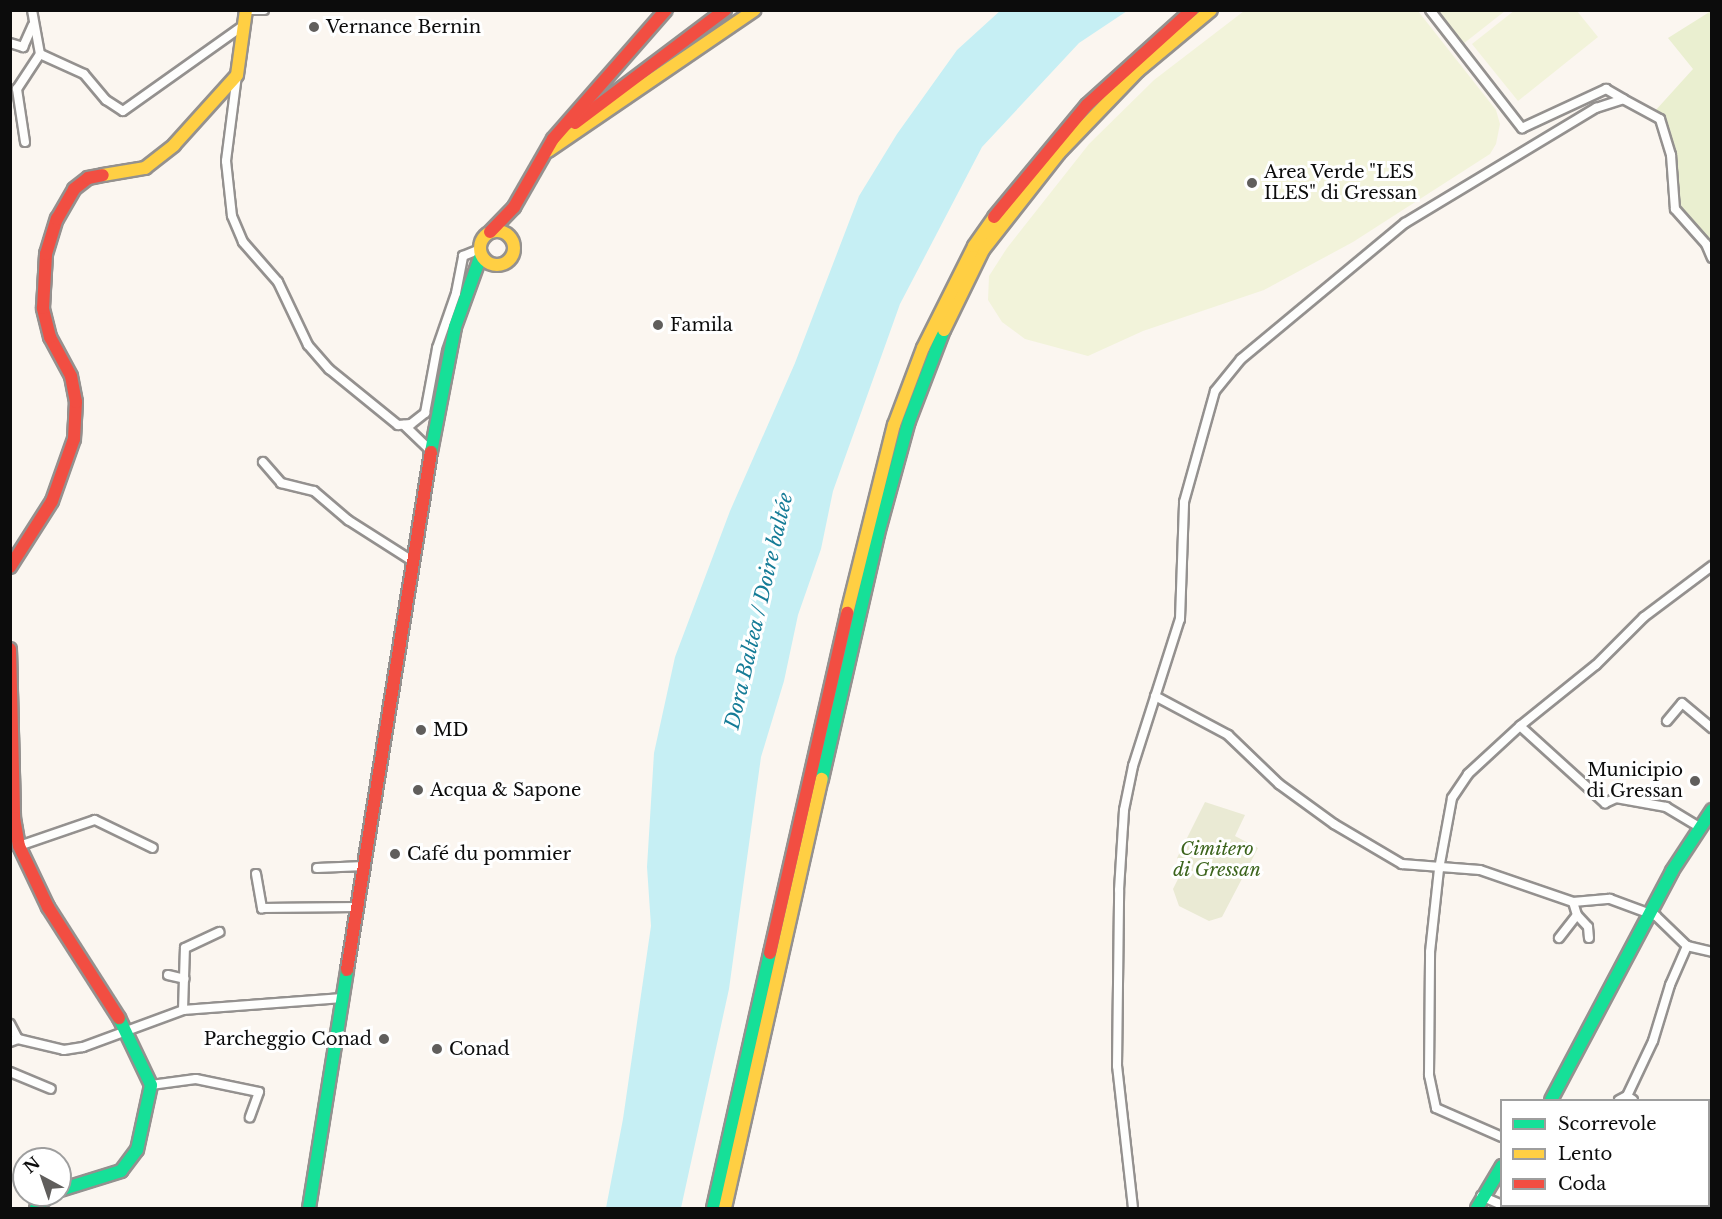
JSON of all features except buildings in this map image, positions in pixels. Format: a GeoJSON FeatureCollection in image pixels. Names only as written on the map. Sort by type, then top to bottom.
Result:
{"type":"FeatureCollection","features":[{"type":"Feature","properties":{"kind":"main road"},"geometry":{"type":"LineString","coordinates":[[10,567],[52,501],[74,439],[76,402],[71,376],[50,337],[43,308],[46,254],[57,219],[81,182],[145,168],[174,145],[237,75],[241,27],[246,10]]}},
{"type":"Feature","properties":{"kind":"main road"},"geometry":{"type":"LineString","coordinates":[[309,1209],[448,352],[471,289],[484,237],[514,207],[543,156],[580,107],[666,10]]}},
{"type":"Feature","properties":{"kind":"main road"},"geometry":{"type":"LineString","coordinates":[[543,156],[604,98],[725,10]]}},
{"type":"Feature","properties":{"kind":"main road"},"geometry":{"type":"LineString","coordinates":[[543,156],[755,10]]}},
{"type":"Feature","properties":{"kind":"main road"},"geometry":{"type":"LineString","coordinates":[[713,1209],[864,536],[894,425],[923,348],[974,246],[1012,192],[1087,105],[1192,10]]}},
{"type":"Feature","properties":{"kind":"main road"},"geometry":{"type":"LineString","coordinates":[[725,1209],[878,534],[909,421],[936,347],[983,250],[1059,153],[1138,71],[1211,10]]}},
{"type":"Feature","properties":{"kind":"main road"},"geometry":{"type":"LineString","coordinates":[[471,289],[498,265],[512,257],[514,207]]}},
{"type":"Feature","properties":{"kind":"main road"},"geometry":{"type":"LineString","coordinates":[[490,232],[504,232],[512,237]]}},
{"type":"Feature","properties":{"kind":"main road"},"geometry":{"type":"LineString","coordinates":[[481,252],[488,263],[498,265]]}},
{"type":"Feature","properties":{"kind":"main road"},"geometry":{"type":"LineString","coordinates":[[10,649],[14,818],[19,846],[48,907],[125,1030],[151,1085],[137,1150],[129,1162],[121,1171],[72,1186]]}},
{"type":"Feature","properties":{"kind":"main road"},"geometry":{"type":"LineString","coordinates":[[1552,1099],[1650,914],[1699,827],[1712,810]]}},
{"type":"Feature","properties":{"kind":"main road"},"geometry":{"type":"LineString","coordinates":[[1479,1202],[1500,1169]]}},
{"type":"Feature","properties":{"kind":"street"},"geometry":{"type":"LineString","coordinates":[[246,10],[264,10]]}},
{"type":"Feature","properties":{"kind":"street"},"geometry":{"type":"LineString","coordinates":[[1430,10],[1522,128],[1606,89],[1660,119],[1671,155],[1675,209],[1706,243],[1712,258]]}},
{"type":"Feature","properties":{"kind":"street"},"geometry":{"type":"LineString","coordinates":[[10,43],[23,47],[34,15]]}},
{"type":"Feature","properties":{"kind":"street"},"geometry":{"type":"LineString","coordinates":[[25,142],[17,89],[40,54],[34,15]]}},
{"type":"Feature","properties":{"kind":"street"},"geometry":{"type":"LineString","coordinates":[[40,54],[84,74],[106,100],[123,111],[241,27]]}},
{"type":"Feature","properties":{"kind":"street"},"geometry":{"type":"LineString","coordinates":[[237,75],[226,161],[232,216],[243,242],[278,282],[308,345],[329,369],[390,421],[404,425],[431,451]]}},
{"type":"Feature","properties":{"kind":"street"},"geometry":{"type":"LineString","coordinates":[[1133,1209],[1117,1066],[1119,890],[1124,810],[1155,696],[1180,619],[1184,502],[1215,391],[1242,359],[1405,223],[1586,114],[1623,99]]}},
{"type":"Feature","properties":{"kind":"street"},"geometry":{"type":"LineString","coordinates":[[404,425],[419,420],[425,413],[437,348],[456,293],[463,256],[481,252]]}},
{"type":"Feature","properties":{"kind":"street"},"geometry":{"type":"LineString","coordinates":[[263,462],[280,483],[314,491],[348,520],[414,562]]}},
{"type":"Feature","properties":{"kind":"street"},"geometry":{"type":"LineString","coordinates":[[1500,1136],[1436,1108],[1429,1075],[1426,1016],[1439,869],[1452,798],[1468,774],[1520,726],[1596,665],[1644,617],[1712,566]]}},
{"type":"Feature","properties":{"kind":"street"},"geometry":{"type":"LineString","coordinates":[[1155,696],[1228,735],[1279,784],[1334,824],[1402,864],[1439,869],[1480,870],[1573,902],[1610,899],[1650,914],[1687,946],[1712,951]]}},
{"type":"Feature","properties":{"kind":"street"},"geometry":{"type":"LineString","coordinates":[[1667,721],[1682,703],[1712,728]]}},
{"type":"Feature","properties":{"kind":"street"},"geometry":{"type":"LineString","coordinates":[[1520,726],[1605,802],[1617,798],[1665,807],[1699,827]]}},
{"type":"Feature","properties":{"kind":"street"},"geometry":{"type":"LineString","coordinates":[[19,846],[95,820],[153,848]]}},
{"type":"Feature","properties":{"kind":"street"},"geometry":{"type":"LineString","coordinates":[[318,868],[364,866]]}},
{"type":"Feature","properties":{"kind":"street"},"geometry":{"type":"LineString","coordinates":[[256,874],[262,908],[357,907]]}},
{"type":"Feature","properties":{"kind":"street"},"geometry":{"type":"LineString","coordinates":[[1573,902],[1577,915],[1588,927],[1589,938]]}},
{"type":"Feature","properties":{"kind":"street"},"geometry":{"type":"LineString","coordinates":[[1559,938],[1577,915]]}},
{"type":"Feature","properties":{"kind":"street"},"geometry":{"type":"LineString","coordinates":[[183,1010],[185,948],[219,932]]}},
{"type":"Feature","properties":{"kind":"street"},"geometry":{"type":"LineString","coordinates":[[1626,1099],[1653,1041],[1670,985],[1687,946]]}},
{"type":"Feature","properties":{"kind":"street"},"geometry":{"type":"LineString","coordinates":[[168,975],[185,979]]}},
{"type":"Feature","properties":{"kind":"street"},"geometry":{"type":"LineString","coordinates":[[10,1024],[14,1040],[64,1050],[183,1010],[343,998]]}},
{"type":"Feature","properties":{"kind":"street"},"geometry":{"type":"LineString","coordinates":[[10,1071],[51,1089]]}},
{"type":"Feature","properties":{"kind":"street"},"geometry":{"type":"LineString","coordinates":[[151,1085],[196,1079],[259,1092],[250,1117]]}},
{"type":"Feature","properties":{"kind":"street"},"geometry":{"type":"LineString","coordinates":[[1479,1202],[1500,1205]]}},
{"type":"Feature","properties":{"kind":"green space"},"geometry":{"type":"Polygon","coordinates":[[[1515,10],[1577,11],[1598,37],[1518,101],[1472,44],[1515,10]]]}},
{"type":"Feature","properties":{"kind":"green space","name":"Area Verde \"LES ILES\" di Gressan"},"geometry":{"type":"Polygon","coordinates":[[[1244,11],[1418,11],[1496,110],[1500,124],[1496,144],[1490,154],[1353,242],[1264,290],[1143,331],[1088,356],[1025,339],[1002,322],[988,300],[989,276],[1007,248],[1089,144],[1154,80],[1244,11]]]}},
{"type":"Feature","properties":{"kind":"green space"},"geometry":{"type":"Polygon","coordinates":[[[1436,11],[1505,11],[1463,44],[1436,11]]]}},
{"type":"Feature","properties":{"kind":"green space"},"geometry":{"type":"Polygon","coordinates":[[[1711,11],[1712,242],[1709,243],[1680,209],[1670,129],[1655,111],[1693,69],[1668,38],[1711,11]]]}},
{"type":"Feature","properties":{"kind":"green space","name":"Cimitero di Gressan"},"geometry":{"type":"Polygon","coordinates":[[[1205,802],[1245,815],[1235,836],[1258,848],[1222,917],[1209,921],[1179,906],[1173,889],[1186,863],[1177,858],[1205,802]]]}},
{"type":"Feature","properties":{"kind":"water","name":"Dora Baltea / Doire baltée"},"geometry":{"type":"Polygon","coordinates":[[[1001,10],[1127,11],[1079,43],[982,147],[900,304],[833,491],[821,549],[798,615],[784,681],[761,757],[729,989],[681,1208],[606,1208],[623,1119],[651,926],[647,867],[654,753],[675,657],[730,511],[795,363],[859,196],[897,134],[957,50],[1001,10]]]}},
{"type":"Feature","properties":{"kind":"traffic: fast"},"geometry":{"type":"LineString","coordinates":[[431,452],[455,327],[481,255]]}},
{"type":"Feature","properties":{"kind":"traffic: fast"},"geometry":{"type":"LineString","coordinates":[[822,779],[878,534],[909,421],[944,330]]}},
{"type":"Feature","properties":{"kind":"traffic: fast"},"geometry":{"type":"LineString","coordinates":[[1552,1099],[1672,871],[1712,810]]}},
{"type":"Feature","properties":{"kind":"traffic: fast"},"geometry":{"type":"LineString","coordinates":[[713,1208],[770,953]]}},
{"type":"Feature","properties":{"kind":"traffic: fast"},"geometry":{"type":"LineString","coordinates":[[309,1208],[347,970]]}},
{"type":"Feature","properties":{"kind":"traffic: fast"},"geometry":{"type":"LineString","coordinates":[[72,1186],[121,1171],[137,1150],[151,1085],[119,1018]]}},
{"type":"Feature","properties":{"kind":"traffic: fast"},"geometry":{"type":"LineString","coordinates":[[1477,1208],[1500,1169]]}},
{"type":"Feature","properties":{"kind":"traffic: slow"},"geometry":{"type":"LineString","coordinates":[[103,175],[145,168],[174,145],[237,75],[246,10]]}},
{"type":"Feature","properties":{"kind":"traffic: slow"},"geometry":{"type":"LineString","coordinates":[[548,151],[755,10]]}},
{"type":"Feature","properties":{"kind":"traffic: slow"},"geometry":{"type":"LineString","coordinates":[[944,330],[983,250],[1059,153],[1138,71],[1211,10]]}},
{"type":"Feature","properties":{"kind":"traffic: slow"},"geometry":{"type":"LineString","coordinates":[[847,613],[894,425],[923,348],[974,246],[994,217]]}},
{"type":"Feature","properties":{"kind":"traffic: slow"},"geometry":{"type":"LineString","coordinates":[[497,231],[509,236],[514,248],[509,260],[497,265],[485,260],[480,248],[485,236],[497,231]]}},
{"type":"Feature","properties":{"kind":"traffic: slow"},"geometry":{"type":"LineString","coordinates":[[725,1208],[822,779]]}},
{"type":"Feature","properties":{"kind":"traffic: jam"},"geometry":{"type":"LineString","coordinates":[[490,232],[514,207],[553,139],[666,10]]}},
{"type":"Feature","properties":{"kind":"traffic: jam"},"geometry":{"type":"LineString","coordinates":[[575,123],[725,10]]}},
{"type":"Feature","properties":{"kind":"traffic: jam"},"geometry":{"type":"LineString","coordinates":[[994,217],[1087,105],[1192,10]]}},
{"type":"Feature","properties":{"kind":"traffic: jam"},"geometry":{"type":"LineString","coordinates":[[10,567],[52,501],[74,439],[76,402],[71,376],[50,337],[43,308],[46,254],[57,219],[74,189],[88,178],[103,175]]}},
{"type":"Feature","properties":{"kind":"traffic: jam"},"geometry":{"type":"LineString","coordinates":[[347,970],[431,452]]}},
{"type":"Feature","properties":{"kind":"traffic: jam"},"geometry":{"type":"LineString","coordinates":[[770,953],[847,613]]}},
{"type":"Feature","properties":{"kind":"traffic: jam"},"geometry":{"type":"LineString","coordinates":[[10,649],[14,818],[19,846],[48,907],[119,1018]]}},
{"type":"Feature","properties":{"kind":"place","name":"Vernance Bernin"},"geometry":{"type":"Point","coordinates":[314,27]}},
{"type":"Feature","properties":{"kind":"place","name":"Area Verde \"LES ILES\" di Gressan"},"geometry":{"type":"Point","coordinates":[1252,183]}},
{"type":"Feature","properties":{"kind":"place","name":"Famila"},"geometry":{"type":"Point","coordinates":[658,325]}},
{"type":"Feature","properties":{"kind":"place","name":"MD"},"geometry":{"type":"Point","coordinates":[421,730]}},
{"type":"Feature","properties":{"kind":"place","name":"Municipio di Gressan"},"geometry":{"type":"Point","coordinates":[1695,781]}},
{"type":"Feature","properties":{"kind":"place","name":"Acqua & Sapone"},"geometry":{"type":"Point","coordinates":[418,790]}},
{"type":"Feature","properties":{"kind":"place","name":"Café du pommier"},"geometry":{"type":"Point","coordinates":[395,854]}},
{"type":"Feature","properties":{"kind":"place","name":"Parcheggio Conad"},"geometry":{"type":"Point","coordinates":[384,1039]}},
{"type":"Feature","properties":{"kind":"place","name":"Conad"},"geometry":{"type":"Point","coordinates":[437,1049]}}]}
